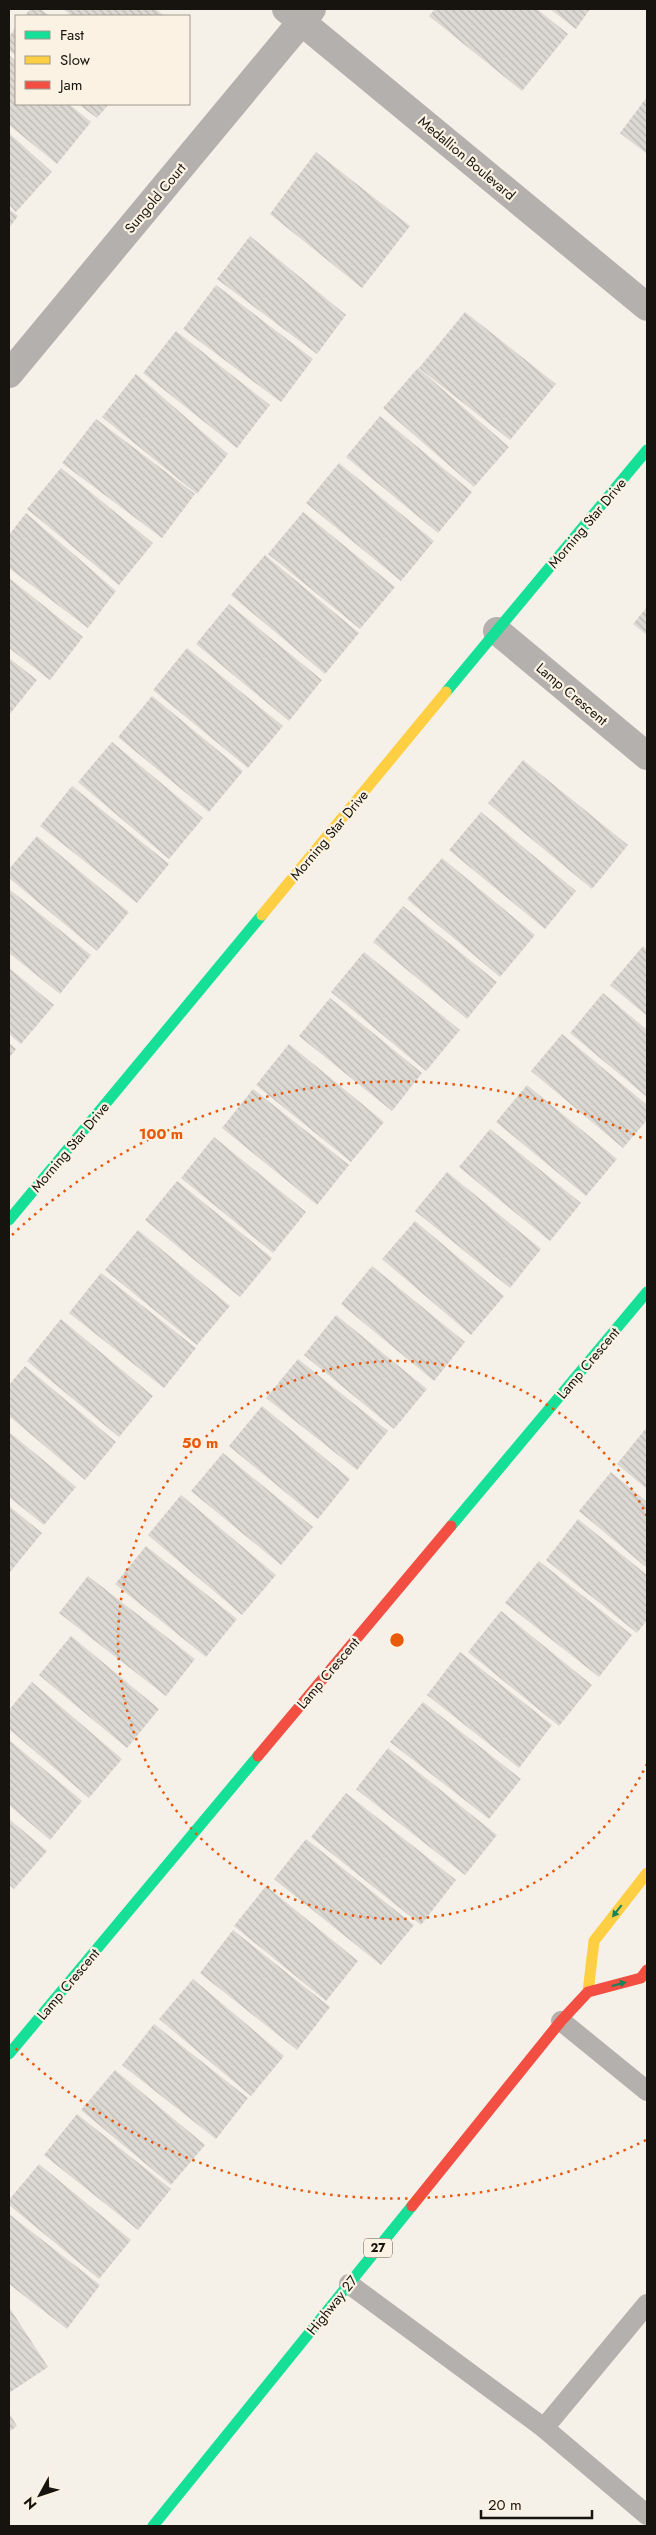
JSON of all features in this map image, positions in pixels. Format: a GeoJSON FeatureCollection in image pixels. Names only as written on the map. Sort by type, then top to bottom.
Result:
{"type":"FeatureCollection","features":[{"type":"Feature","properties":{"kind":"street","name":"Medallion Boulevard"},"geometry":{"type":"LineString","coordinates":[[300,13],[647,307]]}},
{"type":"Feature","properties":{"kind":"street","name":"Sungold Court"},"geometry":{"type":"LineString","coordinates":[[9,374],[300,13]]}},
{"type":"Feature","properties":{"kind":"street","name":"Morning Star Drive"},"geometry":{"type":"LineString","coordinates":[[9,1220],[647,450]]}},
{"type":"Feature","properties":{"kind":"street","name":"Lamp Crescent"},"geometry":{"type":"LineString","coordinates":[[497,632],[647,756]]}},
{"type":"Feature","properties":{"kind":"street","name":"Lamp Crescent"},"geometry":{"type":"LineString","coordinates":[[9,2054],[647,1292]]}},
{"type":"Feature","properties":{"kind":"street"},"geometry":{"type":"LineString","coordinates":[[647,1873],[594,1941],[588,1992],[641,1978],[647,1970]]}},
{"type":"Feature","properties":{"kind":"street","name":"Highway 27"},"geometry":{"type":"LineString","coordinates":[[153,2526],[561,2021],[588,1992]]}},
{"type":"Feature","properties":{"kind":"lane"},"geometry":{"type":"LineString","coordinates":[[561,2021],[647,2091]]}},
{"type":"Feature","properties":{"kind":"lane"},"geometry":{"type":"LineString","coordinates":[[349,2284],[544,2428],[647,2515]]}},
{"type":"Feature","properties":{"kind":"lane"},"geometry":{"type":"LineString","coordinates":[[544,2428],[647,2304]]}},
{"type":"Feature","properties":{"kind":"building"},"geometry":{"type":"Polygon","coordinates":[[[30,9],[40,9],[49,15],[26,15],[30,9]]]}},
{"type":"Feature","properties":{"kind":"building"},"geometry":{"type":"Polygon","coordinates":[[[63,9],[155,9],[164,15],[71,15],[63,9]]]}},
{"type":"Feature","properties":{"kind":"building"},"geometry":{"type":"Polygon","coordinates":[[[435,9],[537,9],[568,34],[522,91],[429,16],[435,9]]]}},
{"type":"Feature","properties":{"kind":"building"},"geometry":{"type":"Polygon","coordinates":[[[550,9],[590,9],[576,29],[550,9]]]}},
{"type":"Feature","properties":{"kind":"building"},"geometry":{"type":"Polygon","coordinates":[[[15,28],[15,55],[9,50],[9,37],[15,28]]]}},
{"type":"Feature","properties":{"kind":"building"},"geometry":{"type":"Polygon","coordinates":[[[9,55],[15,60],[15,105],[70,105],[91,122],[57,164],[9,125],[9,55]]]}},
{"type":"Feature","properties":{"kind":"building"},"geometry":{"type":"Polygon","coordinates":[[[647,97],[647,154],[620,133],[647,97]]]}},
{"type":"Feature","properties":{"kind":"building"},"geometry":{"type":"Polygon","coordinates":[[[79,105],[108,105],[97,118],[79,105]]]}},
{"type":"Feature","properties":{"kind":"building"},"geometry":{"type":"Polygon","coordinates":[[[9,133],[52,172],[16,212],[9,205],[9,133]]]}},
{"type":"Feature","properties":{"kind":"building"},"geometry":{"type":"Polygon","coordinates":[[[316,152],[410,226],[362,288],[270,214],[316,152]]]}},
{"type":"Feature","properties":{"kind":"building"},"geometry":{"type":"Polygon","coordinates":[[[9,209],[18,216],[9,228],[9,209]]]}},
{"type":"Feature","properties":{"kind":"building"},"geometry":{"type":"Polygon","coordinates":[[[250,236],[346,315],[317,354],[217,279],[250,236]]]}},
{"type":"Feature","properties":{"kind":"building"},"geometry":{"type":"Polygon","coordinates":[[[216,285],[313,359],[281,402],[183,329],[216,285]]]}},
{"type":"Feature","properties":{"kind":"building"},"geometry":{"type":"Polygon","coordinates":[[[465,312],[556,384],[510,440],[419,368],[465,312]]]}},
{"type":"Feature","properties":{"kind":"building"},"geometry":{"type":"Polygon","coordinates":[[[176,331],[270,405],[237,448],[143,373],[176,331]]]}},
{"type":"Feature","properties":{"kind":"building"},"geometry":{"type":"Polygon","coordinates":[[[418,368],[509,447],[474,487],[383,408],[418,368]]]}},
{"type":"Feature","properties":{"kind":"building"},"geometry":{"type":"Polygon","coordinates":[[[136,374],[228,454],[197,494],[102,417],[136,374]]]}},
{"type":"Feature","properties":{"kind":"building"},"geometry":{"type":"Polygon","coordinates":[[[380,416],[472,492],[438,533],[346,457],[380,416]]]}},
{"type":"Feature","properties":{"kind":"building"},"geometry":{"type":"Polygon","coordinates":[[[96,419],[195,494],[162,538],[62,463],[96,419]]]}},
{"type":"Feature","properties":{"kind":"building"},"geometry":{"type":"Polygon","coordinates":[[[339,463],[434,541],[401,581],[306,503],[339,463]]]}},
{"type":"Feature","properties":{"kind":"building"},"geometry":{"type":"Polygon","coordinates":[[[61,468],[153,543],[119,585],[27,509],[61,468]]]}},
{"type":"Feature","properties":{"kind":"building"},"geometry":{"type":"Polygon","coordinates":[[[303,512],[395,587],[360,629],[268,554],[303,512]]]}},
{"type":"Feature","properties":{"kind":"building"},"geometry":{"type":"Polygon","coordinates":[[[26,513],[116,591],[88,628],[9,568],[9,535],[26,513]]]}},
{"type":"Feature","properties":{"kind":"building"},"geometry":{"type":"Polygon","coordinates":[[[265,555],[359,633],[325,674],[231,595],[265,555]]]}},
{"type":"Feature","properties":{"kind":"building"},"geometry":{"type":"Polygon","coordinates":[[[9,578],[83,637],[50,680],[9,648],[9,578]]]}},
{"type":"Feature","properties":{"kind":"building"},"geometry":{"type":"Polygon","coordinates":[[[229,604],[322,680],[289,721],[196,644],[229,604]]]}},
{"type":"Feature","properties":{"kind":"building"},"geometry":{"type":"Polygon","coordinates":[[[647,607],[647,635],[633,624],[647,607]]]}},
{"type":"Feature","properties":{"kind":"building"},"geometry":{"type":"Polygon","coordinates":[[[187,648],[283,726],[248,768],[153,690],[187,648]]]}},
{"type":"Feature","properties":{"kind":"building"},"geometry":{"type":"Polygon","coordinates":[[[9,658],[37,680],[9,715],[9,658]]]}},
{"type":"Feature","properties":{"kind":"building"},"geometry":{"type":"Polygon","coordinates":[[[152,696],[243,771],[209,812],[118,737],[152,696]]]}},
{"type":"Feature","properties":{"kind":"building"},"geometry":{"type":"Polygon","coordinates":[[[112,742],[203,818],[169,859],[78,782],[112,742]]]}},
{"type":"Feature","properties":{"kind":"building"},"geometry":{"type":"Polygon","coordinates":[[[523,760],[628,845],[592,889],[488,803],[523,760]]]}},
{"type":"Feature","properties":{"kind":"building"},"geometry":{"type":"Polygon","coordinates":[[[72,786],[169,864],[137,903],[40,826],[72,786]]]}},
{"type":"Feature","properties":{"kind":"building"},"geometry":{"type":"Polygon","coordinates":[[[481,812],[576,891],[545,929],[449,850],[481,812]]]}},
{"type":"Feature","properties":{"kind":"building"},"geometry":{"type":"Polygon","coordinates":[[[37,836],[129,912],[97,951],[9,878],[9,869],[37,836]]]}},
{"type":"Feature","properties":{"kind":"building"},"geometry":{"type":"Polygon","coordinates":[[[442,858],[535,935],[500,977],[407,899],[442,858]]]}},
{"type":"Feature","properties":{"kind":"building"},"geometry":{"type":"Polygon","coordinates":[[[9,889],[91,955],[60,994],[9,953],[9,889]]]}},
{"type":"Feature","properties":{"kind":"building"},"geometry":{"type":"Polygon","coordinates":[[[403,906],[497,982],[467,1019],[373,942],[403,906]]]}},
{"type":"Feature","properties":{"kind":"building"},"geometry":{"type":"Polygon","coordinates":[[[643,946],[647,950],[647,1016],[610,985],[643,946]]]}},
{"type":"Feature","properties":{"kind":"building"},"geometry":{"type":"Polygon","coordinates":[[[364,952],[460,1030],[426,1071],[331,992],[364,952]]]}},
{"type":"Feature","properties":{"kind":"building"},"geometry":{"type":"Polygon","coordinates":[[[9,968],[54,1005],[21,1044],[9,1034],[9,968]]]}},
{"type":"Feature","properties":{"kind":"building"},"geometry":{"type":"Polygon","coordinates":[[[603,993],[647,1030],[647,1097],[570,1033],[603,993]]]}},
{"type":"Feature","properties":{"kind":"building"},"geometry":{"type":"Polygon","coordinates":[[[330,998],[422,1073],[392,1111],[299,1036],[330,998]]]}},
{"type":"Feature","properties":{"kind":"building"},"geometry":{"type":"Polygon","coordinates":[[[562,1034],[647,1105],[647,1120],[623,1148],[531,1071],[562,1034]]]}},
{"type":"Feature","properties":{"kind":"building"},"geometry":{"type":"Polygon","coordinates":[[[9,1043],[16,1049],[9,1058],[9,1043]]]}},
{"type":"Feature","properties":{"kind":"building"},"geometry":{"type":"Polygon","coordinates":[[[289,1044],[384,1122],[351,1162],[256,1085],[289,1044]]]}},
{"type":"Feature","properties":{"kind":"building"},"geometry":{"type":"Polygon","coordinates":[[[527,1085],[617,1159],[586,1196],[496,1122],[527,1085]]]}},
{"type":"Feature","properties":{"kind":"building"},"geometry":{"type":"Polygon","coordinates":[[[253,1089],[349,1165],[317,1205],[222,1128],[253,1089]]]}},
{"type":"Feature","properties":{"kind":"building"},"geometry":{"type":"Polygon","coordinates":[[[490,1129],[581,1203],[550,1241],[459,1167],[490,1129]]]}},
{"type":"Feature","properties":{"kind":"building"},"geometry":{"type":"Polygon","coordinates":[[[214,1137],[306,1212],[273,1253],[181,1178],[214,1137]]]}},
{"type":"Feature","properties":{"kind":"building"},"geometry":{"type":"Polygon","coordinates":[[[447,1172],[541,1249],[510,1288],[415,1211],[447,1172]]]}},
{"type":"Feature","properties":{"kind":"building"},"geometry":{"type":"Polygon","coordinates":[[[177,1181],[272,1258],[240,1297],[145,1220],[177,1181]]]}},
{"type":"Feature","properties":{"kind":"building"},"geometry":{"type":"Polygon","coordinates":[[[415,1221],[504,1296],[471,1335],[382,1259],[415,1221]]]}},
{"type":"Feature","properties":{"kind":"building"},"geometry":{"type":"Polygon","coordinates":[[[138,1230],[230,1306],[197,1345],[105,1270],[138,1230]]]}},
{"type":"Feature","properties":{"kind":"building"},"geometry":{"type":"Polygon","coordinates":[[[372,1266],[465,1342],[434,1381],[341,1304],[372,1266]]]}},
{"type":"Feature","properties":{"kind":"building"},"geometry":{"type":"Polygon","coordinates":[[[101,1273],[196,1348],[164,1388],[69,1313],[101,1273]]]}},
{"type":"Feature","properties":{"kind":"building"},"geometry":{"type":"Polygon","coordinates":[[[336,1315],[427,1389],[394,1429],[304,1355],[336,1315]]]}},
{"type":"Feature","properties":{"kind":"building"},"geometry":{"type":"Polygon","coordinates":[[[61,1319],[153,1396],[119,1437],[27,1361],[61,1319]]]}},
{"type":"Feature","properties":{"kind":"building"},"geometry":{"type":"Polygon","coordinates":[[[298,1359],[388,1431],[357,1470],[266,1398],[298,1359]]]}},
{"type":"Feature","properties":{"kind":"building"},"geometry":{"type":"Polygon","coordinates":[[[25,1366],[116,1442],[85,1480],[9,1416],[9,1385],[25,1366]]]}},
{"type":"Feature","properties":{"kind":"building"},"geometry":{"type":"Polygon","coordinates":[[[262,1406],[350,1479],[318,1519],[229,1446],[262,1406]]]}},
{"type":"Feature","properties":{"kind":"building"},"geometry":{"type":"Polygon","coordinates":[[[647,1427],[647,1489],[617,1464],[647,1427]]]}},
{"type":"Feature","properties":{"kind":"building"},"geometry":{"type":"Polygon","coordinates":[[[9,1432],[76,1487],[44,1525],[9,1497],[9,1432]]]}},
{"type":"Feature","properties":{"kind":"building"},"geometry":{"type":"Polygon","coordinates":[[[223,1453],[313,1527],[281,1565],[191,1491],[223,1453]]]}},
{"type":"Feature","properties":{"kind":"building"},"geometry":{"type":"Polygon","coordinates":[[[611,1472],[647,1502],[647,1568],[579,1511],[611,1472]]]}},
{"type":"Feature","properties":{"kind":"building"},"geometry":{"type":"Polygon","coordinates":[[[181,1495],[276,1575],[242,1615],[148,1535],[181,1495]]]}},
{"type":"Feature","properties":{"kind":"building"},"geometry":{"type":"Polygon","coordinates":[[[9,1506],[42,1533],[10,1572],[9,1570],[9,1506]]]}},
{"type":"Feature","properties":{"kind":"building"},"geometry":{"type":"Polygon","coordinates":[[[578,1519],[647,1575],[647,1620],[637,1633],[546,1560],[578,1519]]]}},
{"type":"Feature","properties":{"kind":"building"},"geometry":{"type":"Polygon","coordinates":[[[146,1546],[237,1619],[206,1657],[115,1584],[146,1546]]]}},
{"type":"Feature","properties":{"kind":"building"},"geometry":{"type":"Polygon","coordinates":[[[539,1561],[632,1635],[599,1677],[505,1603],[539,1561]]]}},
{"type":"Feature","properties":{"kind":"building"},"geometry":{"type":"Polygon","coordinates":[[[88,1576],[195,1659],[166,1696],[59,1613],[88,1576]]]}},
{"type":"Feature","properties":{"kind":"building"},"geometry":{"type":"Polygon","coordinates":[[[501,1611],[592,1685],[559,1726],[468,1652],[501,1611]]]}},
{"type":"Feature","properties":{"kind":"building"},"geometry":{"type":"Polygon","coordinates":[[[71,1636],[159,1709],[127,1748],[39,1675],[71,1636]]]}},
{"type":"Feature","properties":{"kind":"building"},"geometry":{"type":"Polygon","coordinates":[[[460,1652],[552,1725],[519,1768],[427,1695],[460,1652]]]}},
{"type":"Feature","properties":{"kind":"building"},"geometry":{"type":"Polygon","coordinates":[[[32,1682],[122,1759],[89,1798],[9,1729],[9,1710],[32,1682]]]}},
{"type":"Feature","properties":{"kind":"building"},"geometry":{"type":"Polygon","coordinates":[[[423,1702],[521,1779],[489,1819],[390,1742],[423,1702]]]}},
{"type":"Feature","properties":{"kind":"building"},"geometry":{"type":"Polygon","coordinates":[[[9,1740],[82,1801],[50,1840],[9,1805],[9,1740]]]}},
{"type":"Feature","properties":{"kind":"building"},"geometry":{"type":"Polygon","coordinates":[[[388,1748],[497,1835],[465,1875],[356,1789],[388,1748]]]}},
{"type":"Feature","properties":{"kind":"building"},"geometry":{"type":"Polygon","coordinates":[[[346,1793],[456,1880],[421,1925],[311,1837],[346,1793]]]}},
{"type":"Feature","properties":{"kind":"building"},"geometry":{"type":"Polygon","coordinates":[[[9,1819],[47,1851],[14,1889],[9,1885],[9,1819]]]}},
{"type":"Feature","properties":{"kind":"building"},"geometry":{"type":"Polygon","coordinates":[[[306,1839],[414,1925],[381,1965],[274,1879],[306,1839]]]}},
{"type":"Feature","properties":{"kind":"building"},"geometry":{"type":"Polygon","coordinates":[[[266,1886],[358,1961],[326,2001],[234,1926],[266,1886]]]}},
{"type":"Feature","properties":{"kind":"building"},"geometry":{"type":"Polygon","coordinates":[[[233,1930],[330,2007],[297,2050],[200,1973],[233,1930]]]}},
{"type":"Feature","properties":{"kind":"building"},"geometry":{"type":"Polygon","coordinates":[[[193,1979],[284,2056],[251,2096],[159,2019],[193,1979]]]}},
{"type":"Feature","properties":{"kind":"building"},"geometry":{"type":"Polygon","coordinates":[[[154,2024],[248,2098],[216,2139],[122,2065],[154,2024]]]}},
{"type":"Feature","properties":{"kind":"building"},"geometry":{"type":"Polygon","coordinates":[[[115,2070],[205,2145],[171,2185],[81,2110],[115,2070]]]}},
{"type":"Feature","properties":{"kind":"building"},"geometry":{"type":"Polygon","coordinates":[[[77,2114],[171,2189],[138,2230],[44,2155],[77,2114]]]}},
{"type":"Feature","properties":{"kind":"building"},"geometry":{"type":"Polygon","coordinates":[[[39,2164],[131,2240],[99,2279],[9,2205],[9,2200],[39,2164]]]}},
{"type":"Feature","properties":{"kind":"building"},"geometry":{"type":"Polygon","coordinates":[[[9,2214],[100,2285],[67,2329],[9,2284],[9,2214]]]}},
{"type":"Feature","properties":{"kind":"building"},"geometry":{"type":"Polygon","coordinates":[[[9,2307],[48,2367],[9,2393],[9,2307]]]}},
{"type":"Feature","properties":{"kind":"building"},"geometry":{"type":"Polygon","coordinates":[[[9,2413],[17,2426],[9,2432],[9,2413]]]}},
{"type":"Feature","properties":{"kind":"traffic: fast"},"geometry":{"type":"LineString","coordinates":[[446,692],[647,450]]}},
{"type":"Feature","properties":{"kind":"traffic: fast"},"geometry":{"type":"LineString","coordinates":[[9,1220],[262,915]]}},
{"type":"Feature","properties":{"kind":"traffic: fast"},"geometry":{"type":"LineString","coordinates":[[451,1526],[647,1292]]}},
{"type":"Feature","properties":{"kind":"traffic: fast"},"geometry":{"type":"LineString","coordinates":[[9,2054],[258,1756]]}},
{"type":"Feature","properties":{"kind":"traffic: fast"},"geometry":{"type":"LineString","coordinates":[[153,2526],[412,2206]]}},
{"type":"Feature","properties":{"kind":"traffic: slow"},"geometry":{"type":"LineString","coordinates":[[262,915],[446,692]]}},
{"type":"Feature","properties":{"kind":"traffic: slow"},"geometry":{"type":"LineString","coordinates":[[588,1992],[594,1941],[647,1873]]}},
{"type":"Feature","properties":{"kind":"traffic: jam"},"geometry":{"type":"LineString","coordinates":[[258,1756],[451,1526]]}},
{"type":"Feature","properties":{"kind":"traffic: jam"},"geometry":{"type":"LineString","coordinates":[[412,2206],[561,2021],[588,1992],[641,1978],[647,1970]]}}]}
